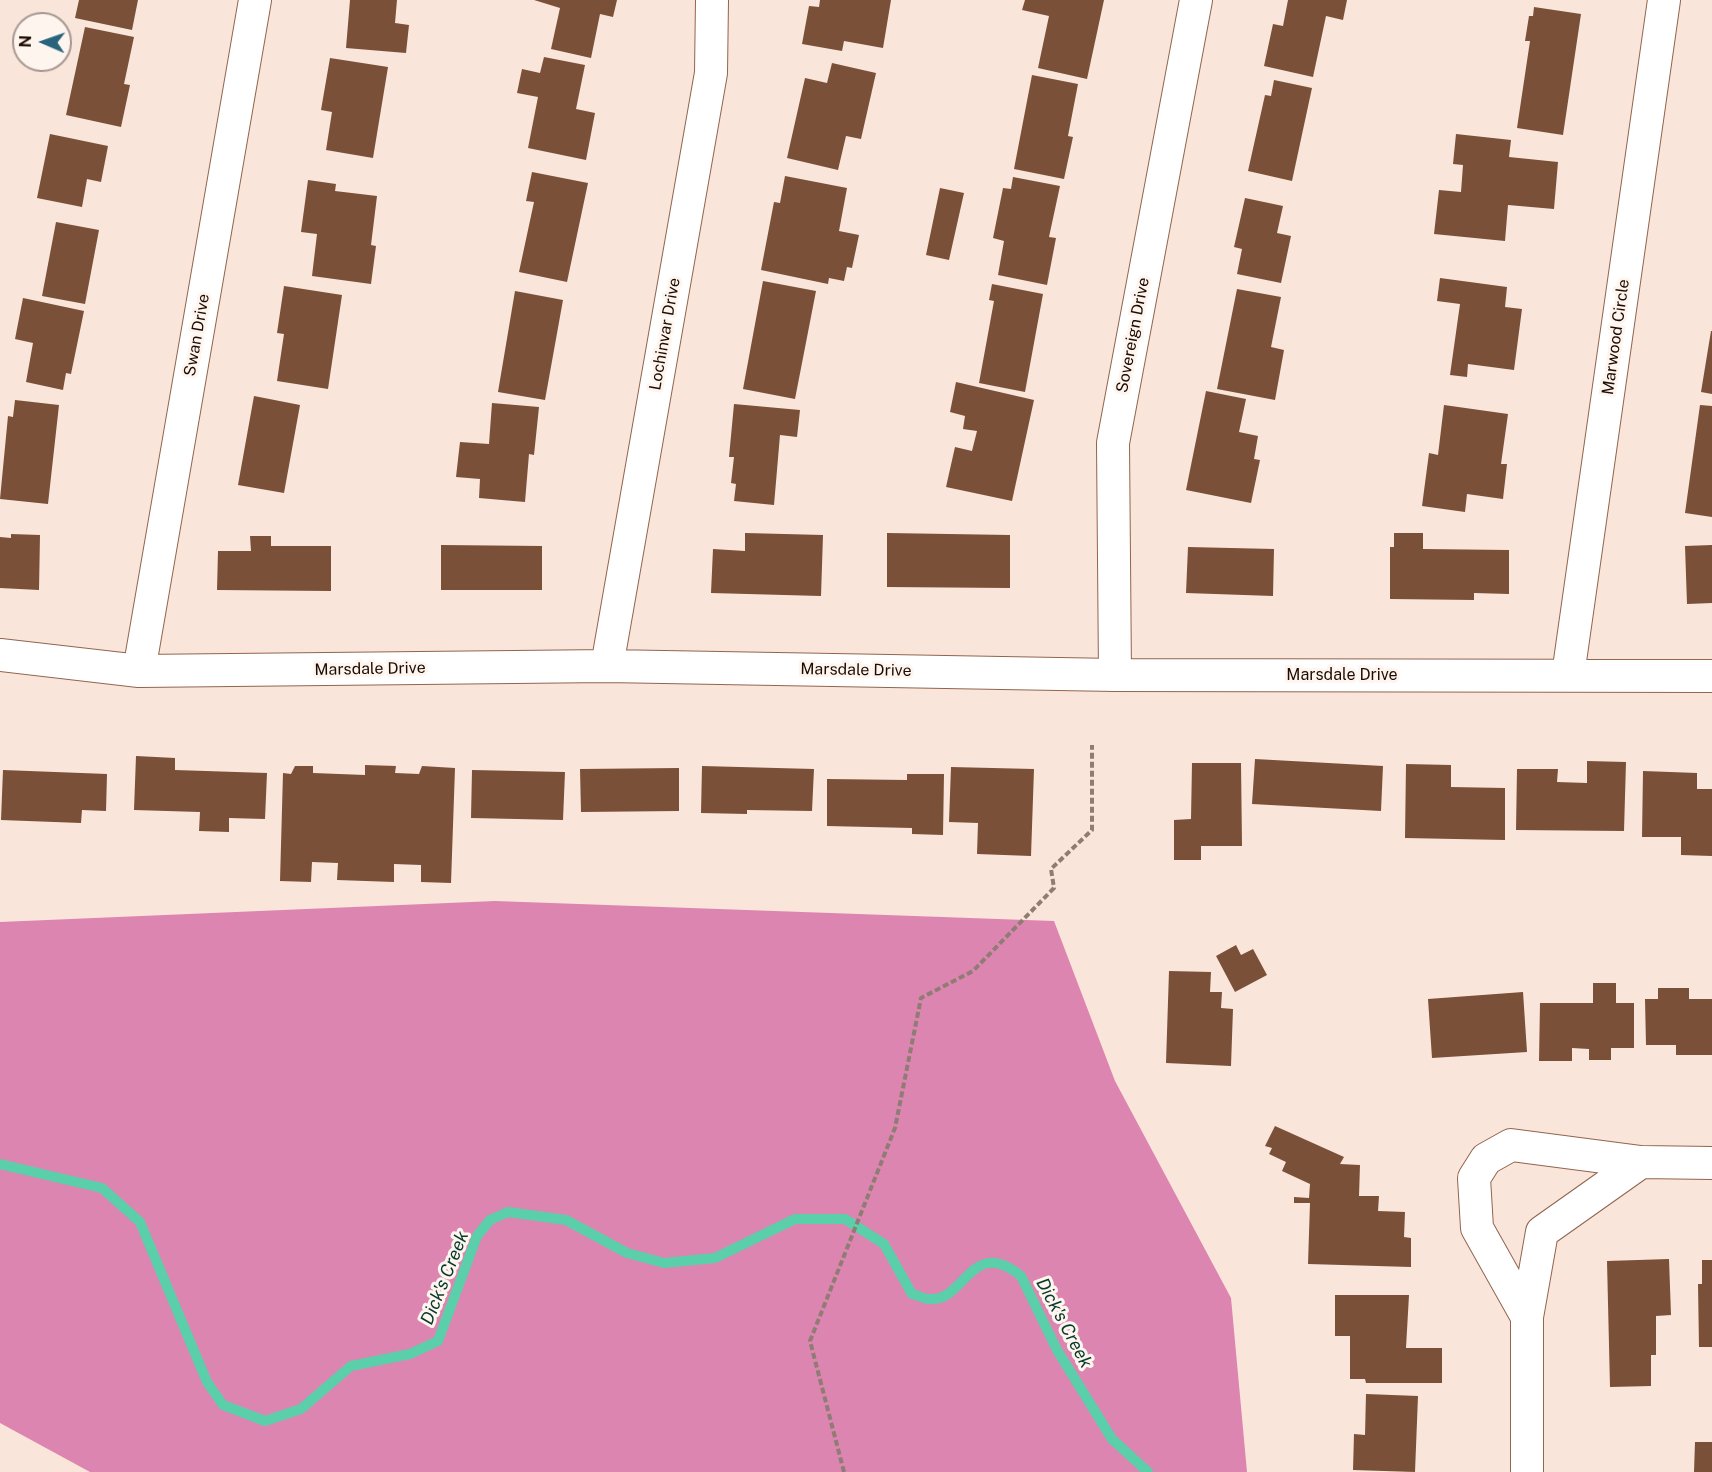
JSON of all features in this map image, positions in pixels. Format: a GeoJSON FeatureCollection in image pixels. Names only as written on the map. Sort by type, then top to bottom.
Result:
{"type":"FeatureCollection","features":[{"type":"Feature","properties":{"kind":"street","name":"Swan Drive"},"geometry":{"type":"LineString","coordinates":[[139,671],[255,0]]}},
{"type":"Feature","properties":{"kind":"street","name":"Lochinvar Drive"},"geometry":{"type":"LineString","coordinates":[[607,666],[711,73],[712,0]]}},
{"type":"Feature","properties":{"kind":"street","name":"Sovereign Drive"},"geometry":{"type":"LineString","coordinates":[[1115,675],[1113,443],[1196,0]]}},
{"type":"Feature","properties":{"kind":"street","name":"Marwood Circle"},"geometry":{"type":"LineString","coordinates":[[1568,675],[1664,0]]}},
{"type":"Feature","properties":{"kind":"street","name":"Marsdale Drive"},"geometry":{"type":"LineString","coordinates":[[0,655],[139,671],[607,666],[1115,675],[1712,676]]}},
{"type":"Feature","properties":{"kind":"street"},"geometry":{"type":"LineString","coordinates":[[1527,1317],[1477,1228],[1474,1178],[1486,1159],[1511,1145],[1641,1162],[1712,1162]]}},
{"type":"Feature","properties":{"kind":"street"},"geometry":{"type":"LineString","coordinates":[[1527,1472],[1527,1317],[1542,1232],[1641,1162]]}},
{"type":"Feature","properties":{"kind":"path"},"geometry":{"type":"LineString","coordinates":[[844,1472],[810,1341],[895,1128],[921,998],[973,971],[1054,888],[1051,868],[1092,830],[1092,745]]}},
{"type":"Feature","properties":{"kind":"shaded area"},"geometry":{"type":"Polygon","coordinates":[[[495,901],[1054,921],[1115,1081],[1231,1298],[1247,1472],[90,1472],[0,1423],[0,922],[495,901]]]}},
{"type":"Feature","properties":{"kind":"building"},"geometry":{"type":"Polygon","coordinates":[[[79,0],[138,0],[132,30],[75,18],[79,0]]]}},
{"type":"Feature","properties":{"kind":"building"},"geometry":{"type":"Polygon","coordinates":[[[350,0],[397,0],[395,23],[409,25],[406,53],[346,48],[350,0]]]}},
{"type":"Feature","properties":{"kind":"building"},"geometry":{"type":"Polygon","coordinates":[[[534,0],[617,0],[613,17],[600,14],[591,58],[551,49],[560,8],[534,0]]]}},
{"type":"Feature","properties":{"kind":"building"},"geometry":{"type":"Polygon","coordinates":[[[820,0],[891,0],[883,48],[844,41],[842,51],[802,44],[809,6],[819,7],[820,0]]]}},
{"type":"Feature","properties":{"kind":"building"},"geometry":{"type":"Polygon","coordinates":[[[1025,0],[1104,0],[1087,79],[1038,68],[1049,16],[1022,10],[1025,0]]]}},
{"type":"Feature","properties":{"kind":"building"},"geometry":{"type":"Polygon","coordinates":[[[1288,0],[1347,0],[1343,20],[1326,16],[1313,77],[1264,66],[1273,24],[1283,26],[1288,0]]]}},
{"type":"Feature","properties":{"kind":"building"},"geometry":{"type":"Polygon","coordinates":[[[1534,7],[1581,14],[1563,135],[1517,128],[1530,41],[1525,41],[1529,16],[1533,16],[1534,7]]]}},
{"type":"Feature","properties":{"kind":"building"},"geometry":{"type":"Polygon","coordinates":[[[85,27],[134,37],[124,84],[130,85],[121,127],[66,115],[85,27]]]}},
{"type":"Feature","properties":{"kind":"building"},"geometry":{"type":"Polygon","coordinates":[[[544,57],[585,65],[576,109],[595,113],[586,160],[528,148],[538,97],[517,93],[522,69],[540,73],[544,57]]]}},
{"type":"Feature","properties":{"kind":"building"},"geometry":{"type":"Polygon","coordinates":[[[330,58],[388,67],[373,158],[326,150],[332,112],[321,110],[330,58]]]}},
{"type":"Feature","properties":{"kind":"building"},"geometry":{"type":"Polygon","coordinates":[[[832,63],[876,73],[861,139],[846,136],[838,170],[787,158],[805,78],[827,83],[832,63]]]}},
{"type":"Feature","properties":{"kind":"building"},"geometry":{"type":"Polygon","coordinates":[[[1032,75],[1078,84],[1068,136],[1073,137],[1064,179],[1014,169],[1032,75]]]}},
{"type":"Feature","properties":{"kind":"building"},"geometry":{"type":"Polygon","coordinates":[[[1274,80],[1312,88],[1292,181],[1248,171],[1265,95],[1271,96],[1274,80]]]}},
{"type":"Feature","properties":{"kind":"building"},"geometry":{"type":"Polygon","coordinates":[[[50,134],[108,146],[101,182],[87,179],[82,207],[37,198],[50,134]]]}},
{"type":"Feature","properties":{"kind":"building"},"geometry":{"type":"Polygon","coordinates":[[[1456,134],[1511,140],[1509,157],[1558,162],[1554,209],[1508,205],[1505,241],[1434,234],[1439,190],[1461,192],[1463,165],[1453,164],[1456,134]]]}},
{"type":"Feature","properties":{"kind":"building"},"geometry":{"type":"Polygon","coordinates":[[[532,172],[588,183],[567,282],[519,272],[534,202],[526,201],[532,172]]]}},
{"type":"Feature","properties":{"kind":"building"},"geometry":{"type":"Polygon","coordinates":[[[785,176],[847,188],[839,231],[859,235],[852,268],[847,267],[844,281],[829,278],[828,284],[761,270],[774,202],[780,203],[785,176]]]}},
{"type":"Feature","properties":{"kind":"building"},"geometry":{"type":"Polygon","coordinates":[[[1013,177],[1060,186],[1049,237],[1056,238],[1047,285],[998,275],[1004,241],[993,238],[1003,188],[1011,189],[1013,177]]]}},
{"type":"Feature","properties":{"kind":"building"},"geometry":{"type":"Polygon","coordinates":[[[308,180],[336,184],[335,191],[377,196],[371,245],[376,246],[371,284],[312,276],[317,234],[301,232],[308,180]]]}},
{"type":"Feature","properties":{"kind":"building"},"geometry":{"type":"Polygon","coordinates":[[[940,188],[964,193],[949,260],[926,255],[940,188]]]}},
{"type":"Feature","properties":{"kind":"building"},"geometry":{"type":"Polygon","coordinates":[[[1245,198],[1283,206],[1277,233],[1291,236],[1281,283],[1237,274],[1242,249],[1234,247],[1245,198]]]}},
{"type":"Feature","properties":{"kind":"building"},"geometry":{"type":"Polygon","coordinates":[[[56,222],[99,230],[85,304],[42,296],[56,222]]]}},
{"type":"Feature","properties":{"kind":"building"},"geometry":{"type":"Polygon","coordinates":[[[1440,278],[1507,287],[1505,307],[1522,309],[1514,370],[1468,364],[1467,377],[1450,375],[1460,304],[1437,301],[1440,278]]]}},
{"type":"Feature","properties":{"kind":"building"},"geometry":{"type":"Polygon","coordinates":[[[763,281],[816,291],[795,399],[743,389],[763,281]]]}},
{"type":"Feature","properties":{"kind":"building"},"geometry":{"type":"Polygon","coordinates":[[[992,284],[1043,294],[1025,392],[979,383],[994,301],[989,300],[992,284]]]}},
{"type":"Feature","properties":{"kind":"building"},"geometry":{"type":"Polygon","coordinates":[[[284,286],[342,295],[328,389],[277,381],[284,334],[277,333],[284,286]]]}},
{"type":"Feature","properties":{"kind":"building"},"geometry":{"type":"Polygon","coordinates":[[[1237,289],[1281,297],[1271,347],[1284,350],[1275,400],[1217,389],[1237,289]]]}},
{"type":"Feature","properties":{"kind":"building"},"geometry":{"type":"Polygon","coordinates":[[[515,291],[563,300],[545,400],[498,392],[515,291]]]}},
{"type":"Feature","properties":{"kind":"building"},"geometry":{"type":"Polygon","coordinates":[[[23,298],[84,311],[71,374],[66,373],[63,390],[26,382],[33,343],[15,339],[23,298]]]}},
{"type":"Feature","properties":{"kind":"building"},"geometry":{"type":"Polygon","coordinates":[[[1712,331],[1712,394],[1701,392],[1712,331]]]}},
{"type":"Feature","properties":{"kind":"building"},"geometry":{"type":"Polygon","coordinates":[[[956,382],[1034,400],[1012,501],[946,487],[955,447],[972,451],[977,431],[963,429],[965,416],[950,412],[956,382]]]}},
{"type":"Feature","properties":{"kind":"building"},"geometry":{"type":"Polygon","coordinates":[[[1206,391],[1246,399],[1239,432],[1258,436],[1254,459],[1260,460],[1251,503],[1186,490],[1206,391]]]}},
{"type":"Feature","properties":{"kind":"building"},"geometry":{"type":"Polygon","coordinates":[[[254,396],[300,405],[284,493],[238,485],[254,396]]]}},
{"type":"Feature","properties":{"kind":"building"},"geometry":{"type":"Polygon","coordinates":[[[15,400],[59,405],[48,504],[0,499],[8,416],[13,417],[15,400]]]}},
{"type":"Feature","properties":{"kind":"building"},"geometry":{"type":"Polygon","coordinates":[[[492,403],[539,407],[534,455],[529,454],[525,502],[479,498],[480,479],[456,477],[460,442],[489,444],[492,403]]]}},
{"type":"Feature","properties":{"kind":"building"},"geometry":{"type":"Polygon","coordinates":[[[734,404],[800,410],[797,437],[780,435],[774,505],[734,501],[736,484],[731,483],[734,457],[729,457],[734,404]]]}},
{"type":"Feature","properties":{"kind":"building"},"geometry":{"type":"Polygon","coordinates":[[[1444,405],[1508,414],[1501,464],[1507,464],[1503,499],[1467,494],[1465,512],[1422,506],[1429,453],[1438,455],[1444,405]]]}},
{"type":"Feature","properties":{"kind":"building"},"geometry":{"type":"Polygon","coordinates":[[[1700,405],[1712,406],[1712,517],[1685,513],[1700,405]]]}},
{"type":"Feature","properties":{"kind":"building"},"geometry":{"type":"Polygon","coordinates":[[[745,533],[823,535],[821,596],[711,593],[713,549],[745,551],[745,533]]]}},
{"type":"Feature","properties":{"kind":"building"},"geometry":{"type":"Polygon","coordinates":[[[887,533],[1010,535],[1010,588],[887,587],[887,533]]]}},
{"type":"Feature","properties":{"kind":"building"},"geometry":{"type":"Polygon","coordinates":[[[1394,533],[1423,533],[1423,549],[1509,550],[1509,594],[1474,593],[1474,600],[1390,599],[1390,547],[1394,547],[1394,533]]]}},
{"type":"Feature","properties":{"kind":"building"},"geometry":{"type":"Polygon","coordinates":[[[11,534],[40,535],[39,590],[0,588],[0,537],[11,538],[11,534]]]}},
{"type":"Feature","properties":{"kind":"building"},"geometry":{"type":"Polygon","coordinates":[[[250,536],[271,536],[271,546],[331,546],[331,591],[217,590],[218,551],[251,551],[250,536]]]}},
{"type":"Feature","properties":{"kind":"building"},"geometry":{"type":"Polygon","coordinates":[[[441,545],[542,546],[542,590],[441,590],[441,545]]]}},
{"type":"Feature","properties":{"kind":"building"},"geometry":{"type":"Polygon","coordinates":[[[1712,545],[1712,603],[1687,604],[1685,546],[1712,545]]]}},
{"type":"Feature","properties":{"kind":"building"},"geometry":{"type":"Polygon","coordinates":[[[1188,547],[1274,549],[1273,596],[1186,593],[1188,547]]]}},
{"type":"Feature","properties":{"kind":"building"},"geometry":{"type":"Polygon","coordinates":[[[136,756],[175,758],[175,770],[267,773],[265,819],[229,818],[229,832],[199,831],[200,812],[134,810],[136,756]]]}},
{"type":"Feature","properties":{"kind":"building"},"geometry":{"type":"Polygon","coordinates":[[[1255,759],[1383,766],[1381,811],[1252,804],[1255,759]]]}},
{"type":"Feature","properties":{"kind":"building"},"geometry":{"type":"Polygon","coordinates":[[[1587,761],[1626,762],[1624,831],[1516,830],[1517,769],[1558,769],[1557,782],[1587,783],[1587,761]]]}},
{"type":"Feature","properties":{"kind":"building"},"geometry":{"type":"Polygon","coordinates":[[[1192,763],[1241,763],[1242,846],[1201,846],[1201,860],[1174,860],[1174,820],[1191,819],[1192,763]]]}},
{"type":"Feature","properties":{"kind":"building"},"geometry":{"type":"Polygon","coordinates":[[[1406,764],[1451,765],[1451,787],[1505,788],[1505,840],[1405,838],[1406,764]]]}},
{"type":"Feature","properties":{"kind":"building"},"geometry":{"type":"Polygon","coordinates":[[[365,765],[396,766],[395,773],[419,774],[422,766],[455,768],[451,883],[421,882],[421,865],[394,864],[394,882],[337,880],[338,863],[312,862],[311,882],[280,881],[283,773],[291,774],[295,766],[313,766],[313,773],[365,775],[365,765]]]}},
{"type":"Feature","properties":{"kind":"building"},"geometry":{"type":"Polygon","coordinates":[[[702,766],[814,769],[812,811],[747,810],[747,814],[701,813],[702,766]]]}},
{"type":"Feature","properties":{"kind":"building"},"geometry":{"type":"Polygon","coordinates":[[[951,767],[1034,769],[1031,856],[977,854],[978,823],[949,822],[951,767]]]}},
{"type":"Feature","properties":{"kind":"building"},"geometry":{"type":"Polygon","coordinates":[[[679,768],[679,811],[581,812],[580,769],[679,768]]]}},
{"type":"Feature","properties":{"kind":"building"},"geometry":{"type":"Polygon","coordinates":[[[3,770],[107,774],[106,811],[82,810],[81,823],[1,820],[3,770]]]}},
{"type":"Feature","properties":{"kind":"building"},"geometry":{"type":"Polygon","coordinates":[[[472,770],[565,772],[563,820],[471,818],[472,770]]]}},
{"type":"Feature","properties":{"kind":"building"},"geometry":{"type":"Polygon","coordinates":[[[1643,771],[1697,773],[1697,789],[1712,789],[1712,856],[1681,855],[1681,837],[1642,837],[1643,771]]]}},
{"type":"Feature","properties":{"kind":"building"},"geometry":{"type":"Polygon","coordinates":[[[907,774],[944,774],[943,835],[912,834],[912,828],[827,826],[827,779],[907,780],[907,774]]]}},
{"type":"Feature","properties":{"kind":"building"},"geometry":{"type":"Polygon","coordinates":[[[1236,945],[1241,955],[1253,949],[1267,975],[1235,992],[1216,956],[1236,945]]]}},
{"type":"Feature","properties":{"kind":"building"},"geometry":{"type":"Polygon","coordinates":[[[1169,971],[1211,972],[1210,992],[1222,992],[1221,1008],[1233,1009],[1231,1066],[1166,1063],[1169,971]]]}},
{"type":"Feature","properties":{"kind":"building"},"geometry":{"type":"Polygon","coordinates":[[[1593,983],[1616,983],[1616,1003],[1634,1003],[1634,1048],[1611,1048],[1611,1060],[1589,1060],[1589,1049],[1572,1048],[1572,1061],[1539,1061],[1540,1003],[1593,1003],[1593,983]]]}},
{"type":"Feature","properties":{"kind":"building"},"geometry":{"type":"Polygon","coordinates":[[[1658,988],[1689,988],[1689,999],[1712,999],[1712,1055],[1676,1055],[1676,1045],[1646,1045],[1645,999],[1658,999],[1658,988]]]}},
{"type":"Feature","properties":{"kind":"building"},"geometry":{"type":"Polygon","coordinates":[[[1523,992],[1527,1052],[1432,1058],[1428,999],[1523,992]]]}},
{"type":"Feature","properties":{"kind":"building"},"geometry":{"type":"Polygon","coordinates":[[[1275,1126],[1344,1157],[1340,1164],[1360,1165],[1359,1196],[1379,1196],[1378,1211],[1405,1212],[1404,1237],[1411,1238],[1411,1267],[1308,1264],[1310,1203],[1294,1203],[1294,1197],[1309,1198],[1310,1184],[1282,1171],[1286,1162],[1269,1154],[1272,1148],[1265,1146],[1275,1126]]]}},
{"type":"Feature","properties":{"kind":"building"},"geometry":{"type":"Polygon","coordinates":[[[1669,1259],[1671,1315],[1656,1316],[1656,1355],[1651,1355],[1651,1386],[1610,1387],[1607,1261],[1669,1259]]]}},
{"type":"Feature","properties":{"kind":"building"},"geometry":{"type":"Polygon","coordinates":[[[1702,1260],[1712,1260],[1712,1347],[1699,1347],[1698,1284],[1702,1284],[1702,1260]]]}},
{"type":"Feature","properties":{"kind":"building"},"geometry":{"type":"Polygon","coordinates":[[[1335,1295],[1409,1295],[1406,1348],[1442,1348],[1442,1383],[1366,1383],[1365,1379],[1350,1379],[1350,1336],[1335,1336],[1335,1295]]]}},
{"type":"Feature","properties":{"kind":"building"},"geometry":{"type":"Polygon","coordinates":[[[1366,1394],[1418,1396],[1415,1472],[1353,1470],[1354,1434],[1365,1435],[1366,1394]]]}},
{"type":"Feature","properties":{"kind":"building"},"geometry":{"type":"Polygon","coordinates":[[[1695,1442],[1712,1442],[1712,1472],[1694,1472],[1695,1442]]]}},
{"type":"Feature","properties":{"kind":"waterway","name":"Dick's Creek"},"geometry":{"type":"LineString","coordinates":[[0,1164],[102,1188],[140,1222],[207,1382],[223,1405],[265,1421],[301,1409],[351,1366],[410,1354],[438,1341],[477,1236],[490,1220],[508,1212],[566,1220],[627,1253],[664,1263],[715,1258],[795,1219],[845,1219],[884,1244],[912,1294],[923,1298],[942,1297],[952,1291],[979,1266],[991,1263],[1004,1265],[1021,1276],[1057,1350],[1112,1439],[1148,1472]]}}]}
